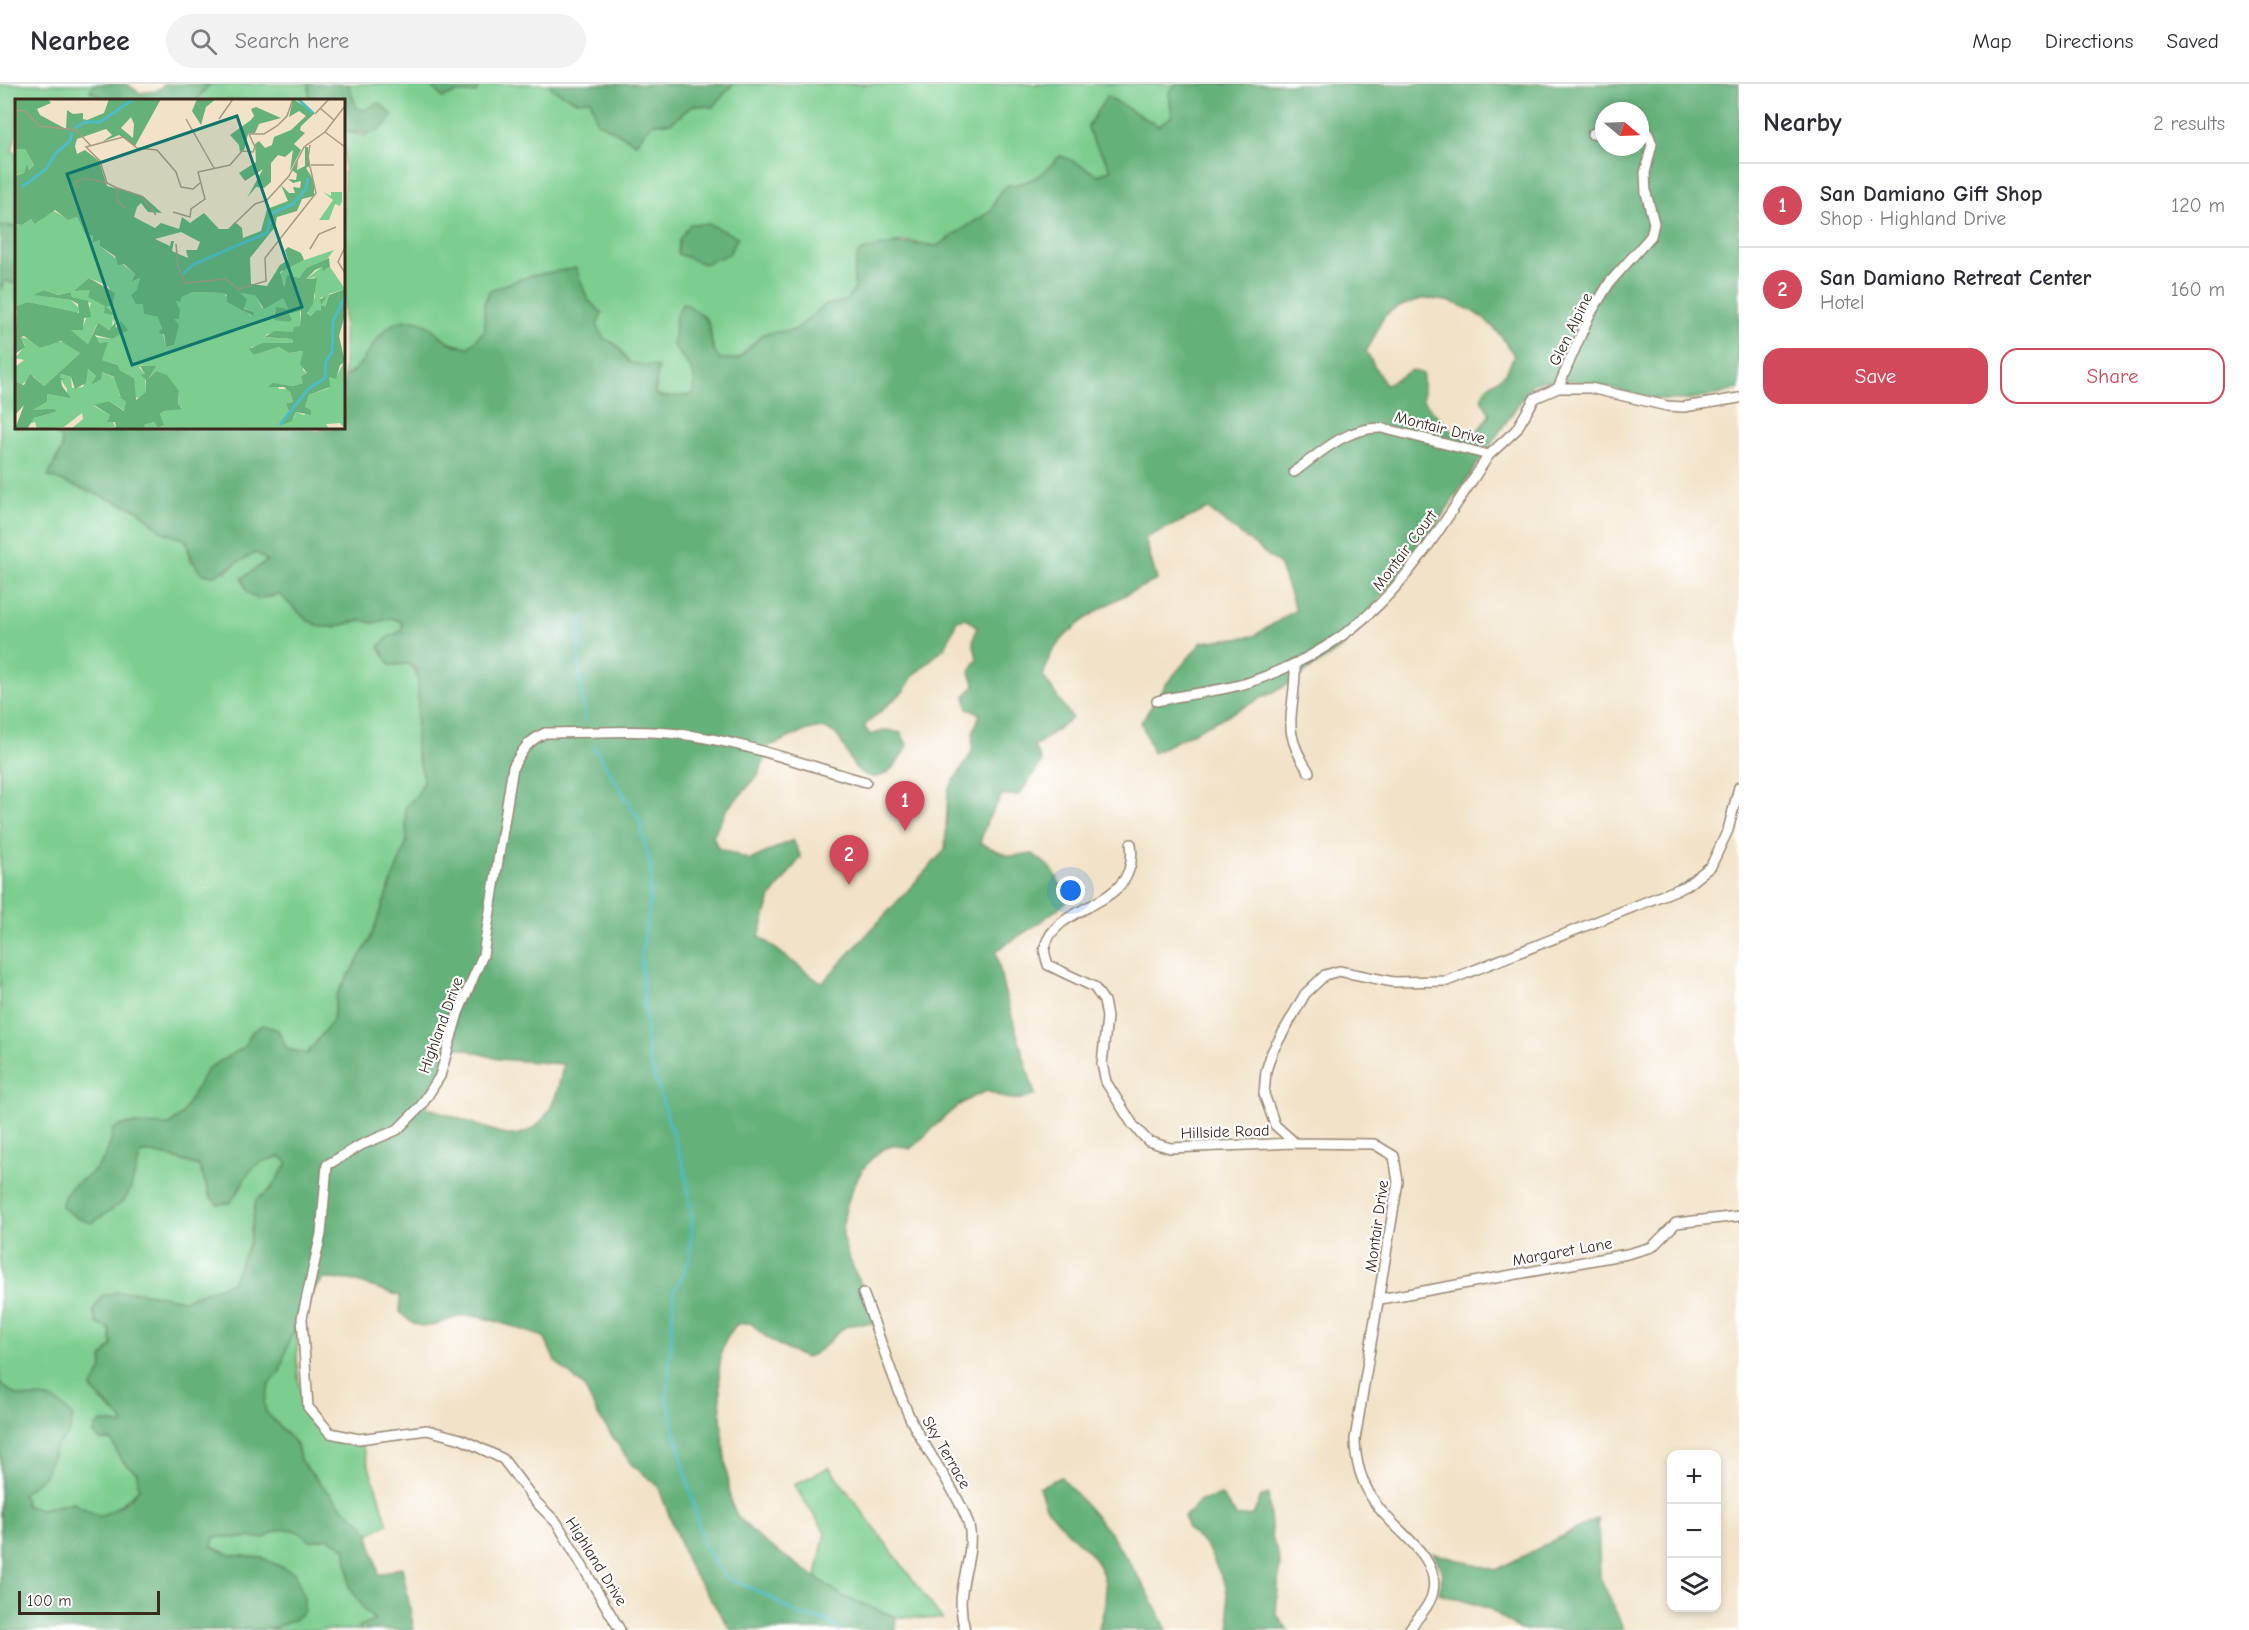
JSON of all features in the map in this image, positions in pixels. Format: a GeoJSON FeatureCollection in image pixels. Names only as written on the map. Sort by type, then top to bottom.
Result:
{"type":"FeatureCollection","features":[{"type":"Feature","properties":{"kind":"street","name":"Glen Alpine"},"geometry":{"type":"LineString","coordinates":[[1558,388],[1589,316],[1606,288],[1651,236],[1654,223],[1646,194],[1645,173],[1652,144],[1649,136]]}},
{"type":"Feature","properties":{"kind":"street","name":"Montair Drive"},"geometry":{"type":"LineString","coordinates":[[1294,472],[1345,435],[1371,427],[1489,455],[1516,430],[1535,398],[1558,388],[1590,388],[1667,406],[1684,407],[1739,398]]}},
{"type":"Feature","properties":{"kind":"street","name":"Montair Court"},"geometry":{"type":"LineString","coordinates":[[1156,701],[1186,693],[1224,690],[1295,665],[1352,630],[1384,603],[1410,572],[1489,455]]}},
{"type":"Feature","properties":{"kind":"street"},"geometry":{"type":"LineString","coordinates":[[1295,665],[1291,737],[1296,753],[1309,772]]}},
{"type":"Feature","properties":{"kind":"street","name":"Highland Drive"},"geometry":{"type":"LineString","coordinates":[[620,1630],[557,1523],[535,1501],[503,1459],[461,1439],[427,1430],[359,1439],[330,1433],[308,1407],[302,1318],[321,1234],[327,1165],[361,1145],[397,1130],[421,1106],[440,1076],[458,1013],[483,955],[513,767],[524,745],[535,737],[545,733],[630,731],[681,735],[751,749],[866,782]]}},
{"type":"Feature","properties":{"kind":"street"},"geometry":{"type":"LineString","coordinates":[[1295,1143],[1275,1125],[1264,1094],[1266,1071],[1272,1052],[1305,994],[1317,981],[1339,971],[1393,982],[1447,981],[1686,886],[1711,866],[1728,830],[1739,787]]}},
{"type":"Feature","properties":{"kind":"street","name":"Hillside Road"},"geometry":{"type":"LineString","coordinates":[[1131,844],[1129,875],[1118,888],[1051,933],[1044,949],[1048,965],[1094,987],[1104,1001],[1107,1017],[1102,1064],[1106,1082],[1133,1125],[1155,1144],[1170,1148],[1295,1143]]}},
{"type":"Feature","properties":{"kind":"street","name":"Montair Drive"},"geometry":{"type":"LineString","coordinates":[[1295,1143],[1374,1144],[1386,1149],[1394,1156],[1398,1182],[1380,1299],[1354,1439],[1355,1457],[1360,1477],[1377,1505],[1426,1560],[1434,1575],[1433,1591],[1429,1601],[1409,1630]]}},
{"type":"Feature","properties":{"kind":"street","name":"Margaret Lane"},"geometry":{"type":"LineString","coordinates":[[1380,1299],[1627,1254],[1653,1247],[1676,1223],[1739,1216]]}},
{"type":"Feature","properties":{"kind":"street","name":"Sky Terrace"},"geometry":{"type":"LineString","coordinates":[[863,1293],[910,1418],[959,1504],[970,1530],[960,1588],[960,1613],[965,1630]]}},
{"type":"Feature","properties":{"kind":"green space"},"geometry":{"type":"Polygon","coordinates":[[[0,84],[96,84],[90,91],[104,99],[15,99],[15,139],[12,151],[15,152],[15,227],[0,225],[0,84]]]}},
{"type":"Feature","properties":{"kind":"green space"},"geometry":{"type":"Polygon","coordinates":[[[96,84],[126,84],[140,93],[156,91],[165,84],[209,84],[198,99],[104,99],[90,90],[96,84]]]}},
{"type":"Feature","properties":{"kind":"green space"},"geometry":{"type":"Polygon","coordinates":[[[209,84],[309,84],[309,99],[198,99],[209,84]]]}},
{"type":"Feature","properties":{"kind":"green space"},"geometry":{"type":"Polygon","coordinates":[[[309,84],[348,84],[357,108],[364,110],[379,103],[393,115],[376,132],[345,131],[345,99],[309,99],[309,84]]]}},
{"type":"Feature","properties":{"kind":"green space"},"geometry":{"type":"Polygon","coordinates":[[[348,84],[429,84],[443,98],[455,92],[475,93],[480,84],[550,84],[552,89],[591,100],[636,143],[652,123],[671,123],[693,105],[713,107],[733,84],[1176,84],[1169,93],[1172,116],[1158,126],[1107,97],[1088,126],[1092,139],[1111,170],[1099,175],[1060,156],[1042,175],[999,193],[991,211],[937,246],[905,241],[892,244],[854,275],[855,289],[846,301],[825,305],[795,330],[763,334],[738,359],[720,359],[714,350],[709,324],[697,311],[683,303],[673,345],[691,369],[695,381],[692,395],[673,397],[655,394],[658,368],[630,363],[617,345],[603,338],[597,326],[602,313],[588,300],[530,276],[490,290],[484,304],[485,330],[469,347],[451,343],[424,323],[412,320],[400,321],[390,326],[382,334],[361,362],[345,376],[345,131],[366,136],[364,110],[357,108],[348,84]]]}},
{"type":"Feature","properties":{"kind":"green space"},"geometry":{"type":"Polygon","coordinates":[[[429,84],[480,84],[476,93],[455,93],[443,98],[429,84]]]}},
{"type":"Feature","properties":{"kind":"green space"},"geometry":{"type":"Polygon","coordinates":[[[550,84],[733,84],[713,107],[693,105],[671,123],[652,123],[636,143],[597,122],[591,100],[576,101],[552,89],[550,84]]]}},
{"type":"Feature","properties":{"kind":"green space"},"geometry":{"type":"Polygon","coordinates":[[[1176,84],[1739,84],[1739,389],[1700,398],[1670,400],[1579,381],[1563,380],[1532,384],[1433,529],[1343,647],[1283,687],[1153,753],[1141,722],[1167,683],[1202,642],[1254,636],[1296,610],[1279,564],[1208,509],[1145,538],[1157,580],[1098,610],[1059,642],[1048,659],[1043,676],[1072,718],[1034,747],[1042,762],[1019,795],[1002,795],[987,821],[980,843],[1009,856],[1033,854],[1051,868],[1069,900],[996,951],[1003,986],[1035,1095],[1022,1099],[1011,1099],[987,1091],[975,1096],[954,1109],[910,1149],[892,1146],[881,1151],[861,1172],[844,1217],[844,1243],[855,1273],[880,1324],[850,1325],[836,1333],[818,1352],[806,1358],[776,1344],[751,1323],[737,1324],[727,1337],[721,1352],[719,1372],[722,1434],[731,1503],[738,1517],[760,1539],[844,1597],[896,1617],[895,1630],[731,1630],[688,1565],[658,1486],[631,1464],[598,1415],[584,1387],[555,1361],[544,1337],[499,1322],[472,1316],[461,1316],[428,1327],[419,1326],[400,1312],[400,1296],[351,1280],[324,1279],[315,1288],[288,1343],[279,1374],[270,1382],[264,1402],[266,1412],[297,1445],[300,1460],[310,1472],[342,1507],[363,1524],[369,1534],[379,1575],[402,1567],[414,1630],[359,1630],[359,1626],[375,1621],[349,1586],[346,1548],[328,1538],[310,1541],[299,1532],[282,1529],[265,1538],[214,1537],[212,1547],[231,1555],[262,1558],[295,1573],[304,1598],[304,1611],[294,1620],[269,1630],[0,1630],[0,1382],[8,1390],[22,1397],[41,1397],[56,1401],[73,1417],[69,1434],[56,1446],[45,1475],[22,1494],[26,1506],[41,1509],[73,1503],[99,1516],[126,1502],[139,1489],[137,1473],[121,1460],[111,1440],[101,1440],[94,1434],[97,1424],[104,1422],[124,1425],[122,1419],[91,1389],[102,1369],[102,1358],[112,1345],[110,1329],[97,1324],[93,1311],[102,1296],[117,1292],[140,1292],[184,1300],[232,1282],[249,1244],[256,1200],[270,1190],[288,1163],[281,1157],[253,1167],[230,1203],[217,1204],[211,1197],[199,1166],[162,1155],[141,1153],[130,1191],[123,1202],[92,1223],[77,1218],[62,1207],[65,1195],[101,1163],[109,1147],[113,1129],[126,1124],[170,1125],[182,1114],[207,1069],[243,1048],[253,1031],[263,1025],[278,1030],[287,1049],[307,1054],[333,1020],[337,994],[369,942],[407,841],[405,808],[418,793],[423,778],[416,750],[417,671],[409,664],[390,665],[379,647],[388,637],[402,631],[402,622],[392,618],[373,623],[362,620],[333,627],[321,627],[307,620],[279,594],[257,599],[247,592],[242,578],[267,561],[257,553],[214,575],[206,575],[199,570],[192,559],[186,540],[163,532],[138,510],[48,476],[62,449],[61,438],[49,429],[313,429],[317,431],[345,429],[345,376],[353,371],[390,326],[400,321],[418,321],[429,326],[451,343],[469,347],[485,330],[484,304],[490,290],[530,276],[576,268],[588,300],[602,313],[597,326],[603,338],[617,345],[630,363],[658,367],[655,394],[661,397],[692,395],[695,381],[691,369],[673,345],[676,316],[683,303],[696,311],[709,324],[714,350],[720,359],[738,359],[763,334],[795,330],[825,305],[846,301],[855,289],[854,275],[858,253],[878,246],[897,244],[937,246],[991,211],[999,193],[1008,185],[1031,180],[1060,156],[1099,175],[1111,170],[1095,145],[1088,126],[1107,96],[1158,126],[1172,116],[1169,92],[1176,84]],[[1421,299],[1394,309],[1382,320],[1366,351],[1385,385],[1412,370],[1423,374],[1423,401],[1456,435],[1474,436],[1490,414],[1481,399],[1487,387],[1506,373],[1514,356],[1497,332],[1476,313],[1436,299],[1421,299]],[[966,618],[957,620],[946,646],[913,676],[904,691],[864,726],[870,735],[887,730],[901,733],[907,745],[899,760],[887,773],[872,777],[864,774],[851,762],[842,742],[833,732],[813,728],[769,746],[758,776],[727,809],[713,836],[718,848],[750,860],[793,840],[801,857],[771,897],[759,936],[817,980],[823,982],[945,850],[948,790],[972,752],[973,733],[980,714],[968,709],[965,696],[975,686],[970,672],[977,658],[973,641],[977,627],[966,618]],[[454,1046],[441,1081],[426,1107],[506,1135],[520,1134],[531,1129],[548,1113],[558,1089],[563,1064],[498,1059],[454,1046]]]}},
{"type":"Feature","properties":{"kind":"green space"},"geometry":{"type":"Polygon","coordinates":[[[690,224],[709,224],[738,237],[729,254],[704,264],[678,254],[679,240],[690,224]]]}},
{"type":"Feature","properties":{"kind":"green space"},"geometry":{"type":"Polygon","coordinates":[[[0,225],[15,227],[15,284],[6,281],[0,288],[0,225]]]}},
{"type":"Feature","properties":{"kind":"green space"},"geometry":{"type":"Polygon","coordinates":[[[6,281],[15,284],[15,429],[49,429],[61,438],[62,449],[55,461],[111,498],[138,510],[163,532],[186,540],[191,562],[226,572],[239,560],[257,553],[267,561],[243,578],[268,598],[279,594],[307,620],[321,626],[333,627],[362,620],[373,623],[392,618],[402,622],[403,631],[388,637],[390,665],[409,664],[415,672],[420,694],[416,744],[423,775],[422,785],[405,808],[407,841],[369,942],[337,994],[333,1020],[307,1054],[287,1049],[278,1030],[262,1025],[253,1031],[243,1048],[222,1060],[182,1115],[170,1125],[126,1124],[95,1170],[69,1189],[63,1200],[62,1207],[77,1218],[93,1223],[108,1209],[121,1191],[141,1153],[162,1155],[199,1166],[210,1197],[218,1204],[238,1193],[247,1174],[261,1160],[281,1157],[288,1163],[270,1190],[256,1200],[249,1244],[232,1282],[184,1300],[164,1298],[110,1329],[112,1345],[102,1358],[102,1369],[95,1382],[101,1401],[122,1419],[125,1425],[104,1422],[97,1424],[94,1434],[101,1440],[111,1440],[121,1460],[137,1473],[139,1489],[111,1512],[99,1516],[73,1503],[41,1509],[26,1506],[22,1494],[45,1475],[56,1446],[69,1434],[44,1398],[20,1396],[0,1382],[0,288],[6,281]]]}},
{"type":"Feature","properties":{"kind":"green space"},"geometry":{"type":"Polygon","coordinates":[[[297,1326],[299,1385],[311,1419],[322,1431],[339,1439],[361,1442],[388,1524],[369,1534],[363,1524],[342,1507],[310,1472],[300,1460],[297,1445],[266,1412],[264,1402],[270,1382],[279,1374],[288,1343],[297,1326]]]}},
{"type":"Feature","properties":{"kind":"green space"},"geometry":{"type":"Polygon","coordinates":[[[829,1467],[942,1619],[896,1617],[844,1597],[816,1577],[825,1532],[794,1485],[829,1467]]]}},
{"type":"Feature","properties":{"kind":"green space"},"geometry":{"type":"Polygon","coordinates":[[[1061,1477],[1110,1533],[1146,1589],[1167,1630],[1098,1630],[1106,1589],[1103,1575],[1087,1551],[1048,1510],[1039,1487],[1061,1477]]]}},
{"type":"Feature","properties":{"kind":"green space"},"geometry":{"type":"Polygon","coordinates":[[[1268,1494],[1272,1536],[1280,1561],[1276,1614],[1288,1630],[1231,1630],[1226,1586],[1207,1547],[1188,1529],[1184,1517],[1201,1501],[1221,1495],[1237,1517],[1253,1515],[1261,1497],[1268,1494]]]}},
{"type":"Feature","properties":{"kind":"green space"},"geometry":{"type":"Polygon","coordinates":[[[1598,1518],[1600,1577],[1624,1630],[1520,1630],[1490,1609],[1439,1593],[1443,1573],[1433,1553],[1496,1570],[1598,1518]]]}},
{"type":"Feature","properties":{"kind":"green space"},"geometry":{"type":"Polygon","coordinates":[[[292,1529],[301,1532],[310,1541],[328,1538],[346,1548],[349,1586],[375,1621],[360,1626],[359,1630],[269,1630],[293,1620],[263,1558],[231,1555],[212,1547],[214,1537],[248,1538],[275,1530],[292,1529]]]}},
{"type":"Feature","properties":{"kind":"waterway"},"geometry":{"type":"LineString","coordinates":[[583,616],[578,657],[585,721]]}},
{"type":"Feature","properties":{"kind":"waterway"},"geometry":{"type":"LineString","coordinates":[[594,747],[639,819],[651,869],[650,903],[641,956],[648,1057],[685,1171],[692,1217],[690,1259],[674,1292],[667,1399],[704,1547],[725,1576],[769,1597],[799,1615],[827,1620],[837,1630]]}},
{"type":"Feature","properties":{"kind":"place","name":"San Damiano Gift Shop"},"geometry":{"type":"Point","coordinates":[905,831]}},
{"type":"Feature","properties":{"kind":"place","name":"San Damiano Retreat Center"},"geometry":{"type":"Point","coordinates":[849,885]}}]}
